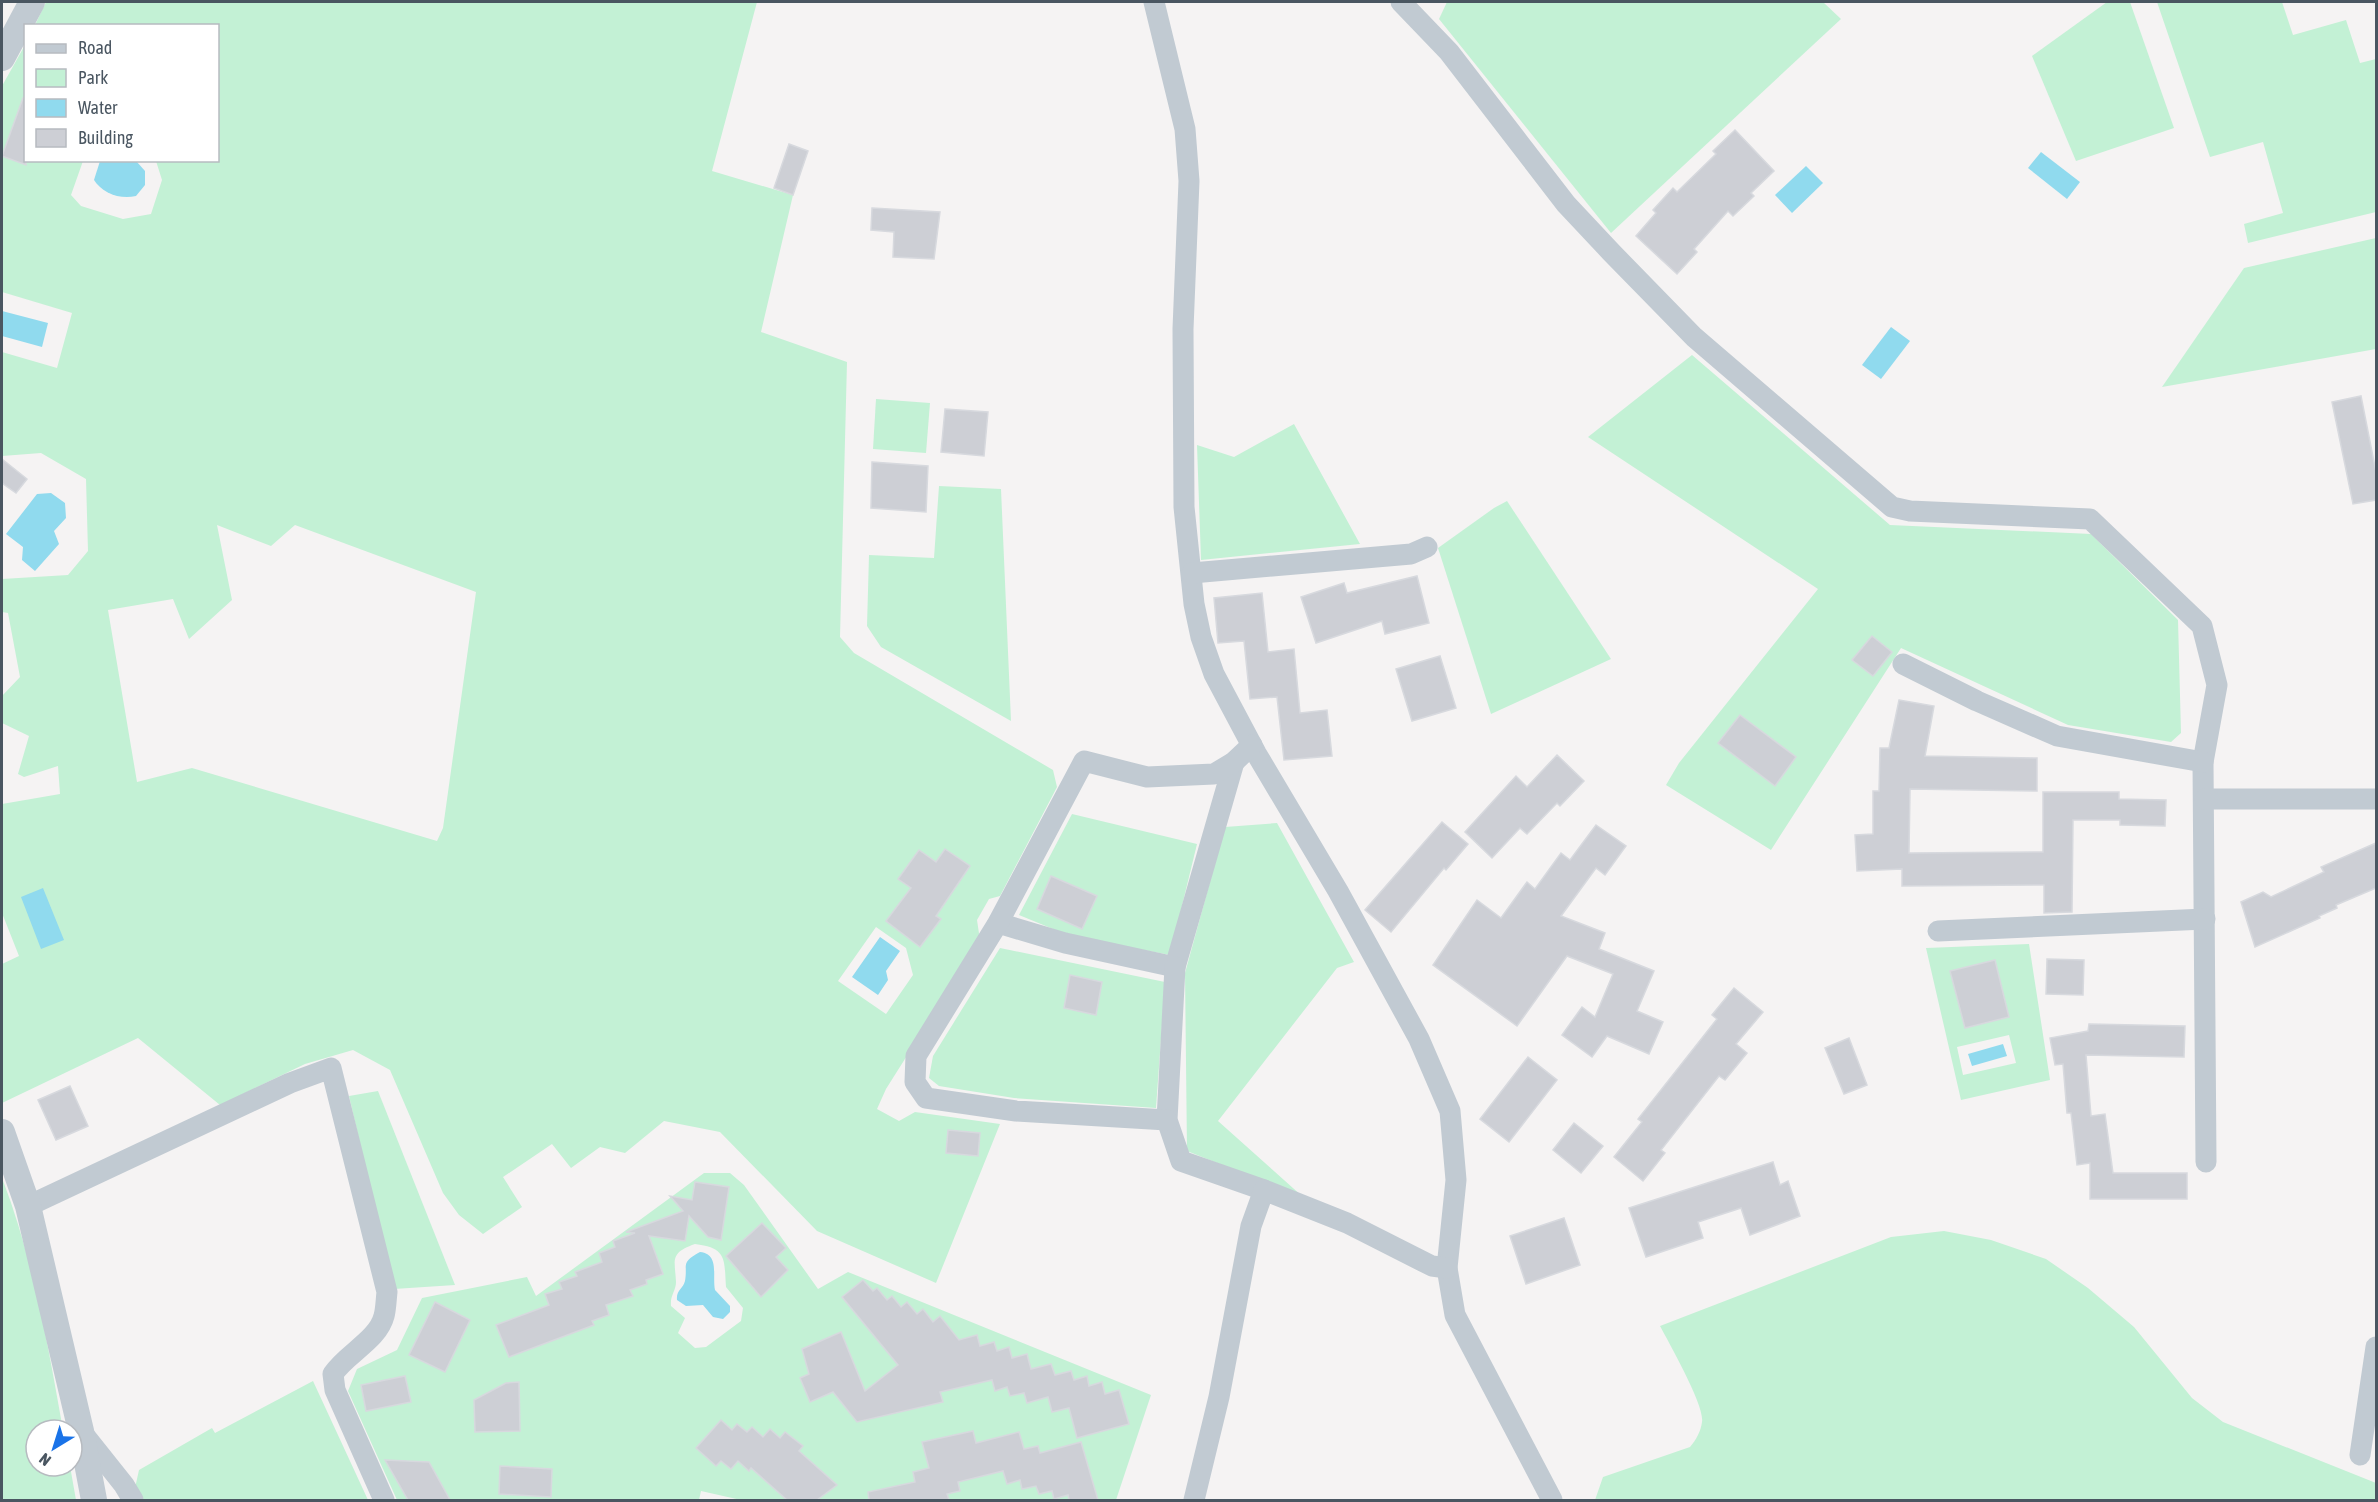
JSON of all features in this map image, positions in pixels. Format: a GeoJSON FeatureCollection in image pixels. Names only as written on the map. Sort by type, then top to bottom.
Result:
{"type":"FeatureCollection","features":[{"type":"Feature","properties":{"kind":"street"},"geometry":{"type":"LineString","coordinates":[[2,58],[32,2]]}},
{"type":"Feature","properties":{"kind":"street"},"geometry":{"type":"LineString","coordinates":[[1154,2],[1185,129],[1189,181],[1183,329],[1184,507],[1194,604],[1201,637],[1214,674],[1252,745],[1389,982],[1419,1039],[1450,1111],[1456,1180],[1447,1268],[1455,1315],[1552,1500]]}},
{"type":"Feature","properties":{"kind":"street"},"geometry":{"type":"LineString","coordinates":[[1401,2],[1449,52],[1566,204],[1611,252],[1694,337],[1892,507],[1910,510],[2090,519],[2202,626],[2217,685],[2203,762],[2206,1162]]}},
{"type":"Feature","properties":{"kind":"street"},"geometry":{"type":"LineString","coordinates":[[1192,573],[1411,554],[1427,547]]}},
{"type":"Feature","properties":{"kind":"street"},"geometry":{"type":"LineString","coordinates":[[1903,664],[1977,701],[2057,736],[2203,762]]}},
{"type":"Feature","properties":{"kind":"street"},"geometry":{"type":"LineString","coordinates":[[1167,1120],[1016,1111],[926,1098],[915,1082],[916,1056],[998,923],[1084,761],[1147,777],[1214,774],[1234,762],[1252,745]]}},
{"type":"Feature","properties":{"kind":"street"},"geometry":{"type":"LineString","coordinates":[[1234,762],[1175,967],[1167,1120],[1181,1161],[1264,1190],[1347,1223],[1432,1266],[1447,1268]]}},
{"type":"Feature","properties":{"kind":"street"},"geometry":{"type":"LineString","coordinates":[[2205,799],[2376,799]]}},
{"type":"Feature","properties":{"kind":"street"},"geometry":{"type":"LineString","coordinates":[[1938,931],[2205,919]]}},
{"type":"Feature","properties":{"kind":"street"},"geometry":{"type":"LineString","coordinates":[[998,923],[1065,943],[1175,967]]}},
{"type":"Feature","properties":{"kind":"street"},"geometry":{"type":"LineString","coordinates":[[28,1206],[290,1083],[331,1068],[387,1292],[384,1318],[368,1340],[341,1362],[333,1374],[335,1390],[384,1500]]}},
{"type":"Feature","properties":{"kind":"street"},"geometry":{"type":"LineString","coordinates":[[2,1132],[28,1206],[78,1418]]}},
{"type":"Feature","properties":{"kind":"street"},"geometry":{"type":"LineString","coordinates":[[1194,1500],[1219,1396],[1251,1226],[1264,1190]]}},
{"type":"Feature","properties":{"kind":"street"},"geometry":{"type":"LineString","coordinates":[[2360,1455],[2376,1347]]}},
{"type":"Feature","properties":{"kind":"street"},"geometry":{"type":"LineString","coordinates":[[84,1435],[124,1485],[133,1500]]}},
{"type":"Feature","properties":{"kind":"street"},"geometry":{"type":"LineString","coordinates":[[84,1447],[94,1500]]}},
{"type":"Feature","properties":{"kind":"green space"},"geometry":{"type":"Polygon","coordinates":[[[46,2],[757,2],[712,171],[793,195],[761,332],[847,362],[840,637],[854,653],[1053,770],[1057,787],[1000,896],[989,899],[977,920],[980,940],[886,1089],[877,1109],[899,1121],[915,1112],[1000,1124],[936,1283],[817,1231],[720,1132],[664,1121],[625,1153],[600,1147],[571,1168],[552,1144],[503,1177],[522,1207],[483,1234],[459,1215],[443,1193],[390,1070],[353,1050],[305,1064],[220,1105],[138,1038],[2,1103],[2,964],[19,956],[2,913],[2,804],[60,794],[58,766],[24,777],[18,774],[29,736],[2,723],[2,696],[20,677],[8,613],[2,612],[2,579],[68,575],[88,551],[86,479],[41,453],[2,456],[2,352],[57,368],[72,313],[2,292],[2,86],[24,47],[24,162],[83,162],[71,195],[81,206],[123,219],[151,214],[162,180],[156,162],[219,162],[219,24],[35,24],[46,2]],[[217,525],[232,600],[189,639],[173,599],[108,610],[137,782],[192,768],[437,841],[443,828],[476,592],[295,525],[271,546],[217,525]],[[876,927],[838,981],[886,1014],[913,975],[906,948],[876,927]]]}},
{"type":"Feature","properties":{"kind":"green space"},"geometry":{"type":"Polygon","coordinates":[[[1447,2],[1823,2],[1841,19],[1611,233],[1439,19],[1447,2]]]}},
{"type":"Feature","properties":{"kind":"green space"},"geometry":{"type":"Polygon","coordinates":[[[2107,2],[2130,2],[2174,128],[2076,161],[2032,56],[2107,2]]]}},
{"type":"Feature","properties":{"kind":"green space"},"geometry":{"type":"Polygon","coordinates":[[[2157,2],[2282,2],[2293,35],[2346,20],[2360,63],[2376,59],[2376,212],[2248,243],[2244,224],[2283,213],[2263,142],[2210,157],[2157,2]]]}},
{"type":"Feature","properties":{"kind":"green space"},"geometry":{"type":"Polygon","coordinates":[[[2376,238],[2376,349],[2162,387],[2244,268],[2376,238]]]}},
{"type":"Feature","properties":{"kind":"green space"},"geometry":{"type":"Polygon","coordinates":[[[1692,355],[1890,525],[2091,534],[2178,620],[2181,733],[2171,742],[2068,725],[1901,648],[1771,850],[1666,785],[1679,763],[1818,589],[1588,437],[1692,355]]]}},
{"type":"Feature","properties":{"kind":"green space"},"geometry":{"type":"Polygon","coordinates":[[[876,399],[930,403],[926,453],[873,449],[876,399]]]}},
{"type":"Feature","properties":{"kind":"green space"},"geometry":{"type":"Polygon","coordinates":[[[1294,424],[1360,544],[1201,560],[1197,445],[1234,457],[1294,424]]]}},
{"type":"Feature","properties":{"kind":"green space"},"geometry":{"type":"Polygon","coordinates":[[[939,486],[1001,489],[1011,721],[881,647],[867,626],[869,555],[934,558],[939,486]]]}},
{"type":"Feature","properties":{"kind":"green space"},"geometry":{"type":"Polygon","coordinates":[[[1507,501],[1611,659],[1491,714],[1438,548],[1507,501]]]}},
{"type":"Feature","properties":{"kind":"green space"},"geometry":{"type":"Polygon","coordinates":[[[1072,814],[1197,844],[1170,955],[1070,936],[1019,915],[1072,814]]]}},
{"type":"Feature","properties":{"kind":"green space"},"geometry":{"type":"Polygon","coordinates":[[[1277,823],[1354,962],[1337,968],[1218,1121],[1303,1197],[1187,1151],[1185,973],[1225,827],[1277,823]]]}},
{"type":"Feature","properties":{"kind":"green space"},"geometry":{"type":"Polygon","coordinates":[[[2029,944],[2050,1080],[1961,1100],[1926,948],[2029,944]],[[2009,1035],[1957,1047],[1963,1075],[2016,1063],[2009,1035]]]}},
{"type":"Feature","properties":{"kind":"green space"},"geometry":{"type":"Polygon","coordinates":[[[1000,948],[1165,982],[1156,1108],[1014,1098],[939,1086],[929,1078],[933,1056],[1000,948]]]}},
{"type":"Feature","properties":{"kind":"green space"},"geometry":{"type":"Polygon","coordinates":[[[378,1091],[455,1285],[394,1289],[349,1096],[378,1091]]]}},
{"type":"Feature","properties":{"kind":"green space"},"geometry":{"type":"Polygon","coordinates":[[[704,1173],[730,1173],[744,1185],[818,1289],[848,1272],[1151,1395],[1116,1500],[741,1500],[701,1491],[699,1500],[397,1500],[348,1391],[357,1369],[397,1350],[422,1298],[527,1277],[536,1296],[704,1173]],[[695,1244],[687,1247],[675,1258],[676,1285],[671,1306],[685,1318],[678,1333],[695,1348],[706,1347],[741,1321],[743,1308],[726,1287],[722,1257],[719,1252],[695,1244]]]}},
{"type":"Feature","properties":{"kind":"green space"},"geometry":{"type":"Polygon","coordinates":[[[2,1178],[31,1270],[61,1418],[24,1418],[24,1478],[72,1478],[76,1500],[2,1500],[2,1178]]]}},
{"type":"Feature","properties":{"kind":"green space"},"geometry":{"type":"Polygon","coordinates":[[[1944,1231],[1991,1240],[2046,1259],[2088,1288],[2134,1327],[2192,1398],[2223,1422],[2376,1483],[2376,1500],[1595,1500],[1603,1477],[1690,1447],[1699,1432],[1702,1422],[1698,1403],[1686,1374],[1660,1326],[1891,1237],[1944,1231]]]}},
{"type":"Feature","properties":{"kind":"green space"},"geometry":{"type":"Polygon","coordinates":[[[313,1381],[368,1500],[142,1500],[135,1488],[139,1470],[212,1428],[215,1433],[313,1381]]]}},
{"type":"Feature","properties":{"kind":"water"},"geometry":{"type":"Polygon","coordinates":[[[2041,152],[2080,182],[2067,199],[2028,168],[2041,152]]]}},
{"type":"Feature","properties":{"kind":"water"},"geometry":{"type":"Polygon","coordinates":[[[100,162],[137,162],[145,171],[145,185],[136,196],[124,197],[107,192],[94,180],[100,162]]]}},
{"type":"Feature","properties":{"kind":"water"},"geometry":{"type":"Polygon","coordinates":[[[1806,166],[1823,183],[1792,213],[1775,195],[1806,166]]]}},
{"type":"Feature","properties":{"kind":"water"},"geometry":{"type":"Polygon","coordinates":[[[2,311],[48,323],[42,347],[2,336],[2,311]]]}},
{"type":"Feature","properties":{"kind":"water"},"geometry":{"type":"Polygon","coordinates":[[[1891,327],[1910,341],[1881,379],[1862,365],[1891,327]]]}},
{"type":"Feature","properties":{"kind":"water"},"geometry":{"type":"Polygon","coordinates":[[[51,493],[65,503],[66,518],[54,531],[59,544],[35,571],[22,560],[23,547],[6,534],[37,494],[51,493]]]}},
{"type":"Feature","properties":{"kind":"water"},"geometry":{"type":"Polygon","coordinates":[[[43,888],[64,940],[41,949],[21,897],[43,888]]]}},
{"type":"Feature","properties":{"kind":"water"},"geometry":{"type":"Polygon","coordinates":[[[880,937],[900,951],[886,971],[888,980],[878,995],[852,977],[880,937]]]}},
{"type":"Feature","properties":{"kind":"water"},"geometry":{"type":"Polygon","coordinates":[[[2003,1044],[2007,1056],[1972,1066],[1968,1054],[2003,1044]]]}},
{"type":"Feature","properties":{"kind":"water"},"geometry":{"type":"Polygon","coordinates":[[[700,1252],[713,1261],[715,1290],[730,1306],[730,1312],[723,1319],[713,1317],[703,1305],[686,1306],[677,1300],[685,1281],[686,1264],[700,1252]]]}},
{"type":"Feature","properties":{"kind":"building"},"geometry":{"type":"Polygon","coordinates":[[[24,98],[24,162],[26,165],[2,156],[24,98]]]}},
{"type":"Feature","properties":{"kind":"building"},"geometry":{"type":"Polygon","coordinates":[[[1735,130],[1774,171],[1751,193],[1754,196],[1733,216],[1728,211],[1694,249],[1697,252],[1677,274],[1636,236],[1656,213],[1653,210],[1673,188],[1677,192],[1716,154],[1713,151],[1735,130]]]}},
{"type":"Feature","properties":{"kind":"building"},"geometry":{"type":"Polygon","coordinates":[[[789,144],[808,151],[793,195],[774,188],[789,144]]]}},
{"type":"Feature","properties":{"kind":"building"},"geometry":{"type":"Polygon","coordinates":[[[872,208],[940,212],[934,259],[893,257],[894,232],[871,230],[872,208]]]}},
{"type":"Feature","properties":{"kind":"building"},"geometry":{"type":"Polygon","coordinates":[[[2361,396],[2376,472],[2376,500],[2353,504],[2332,402],[2361,396]]]}},
{"type":"Feature","properties":{"kind":"building"},"geometry":{"type":"Polygon","coordinates":[[[945,409],[988,412],[984,456],[941,452],[945,409]]]}},
{"type":"Feature","properties":{"kind":"building"},"geometry":{"type":"Polygon","coordinates":[[[2,459],[27,479],[16,493],[2,483],[2,459]]]}},
{"type":"Feature","properties":{"kind":"building"},"geometry":{"type":"Polygon","coordinates":[[[872,462],[928,466],[926,512],[871,508],[872,462]]]}},
{"type":"Feature","properties":{"kind":"building"},"geometry":{"type":"Polygon","coordinates":[[[1417,576],[1429,623],[1385,634],[1382,621],[1316,643],[1301,597],[1344,583],[1347,593],[1417,576]]]}},
{"type":"Feature","properties":{"kind":"building"},"geometry":{"type":"Polygon","coordinates":[[[1262,593],[1268,652],[1294,649],[1300,713],[1327,710],[1332,756],[1284,760],[1277,697],[1250,699],[1244,641],[1218,643],[1214,598],[1262,593]]]}},
{"type":"Feature","properties":{"kind":"building"},"geometry":{"type":"Polygon","coordinates":[[[1872,636],[1892,652],[1873,676],[1852,660],[1872,636]]]}},
{"type":"Feature","properties":{"kind":"building"},"geometry":{"type":"Polygon","coordinates":[[[1440,656],[1456,708],[1412,721],[1396,669],[1440,656]]]}},
{"type":"Feature","properties":{"kind":"building"},"geometry":{"type":"Polygon","coordinates":[[[1899,700],[1934,706],[1925,756],[2037,758],[2037,791],[1910,789],[1909,853],[2043,852],[2043,792],[2119,792],[2119,799],[2166,800],[2165,826],[2120,825],[2120,820],[2073,820],[2072,912],[2044,913],[2044,885],[1902,886],[1902,869],[1857,871],[1855,835],[1873,834],[1873,791],[1879,791],[1880,748],[1889,748],[1899,700]]]}},
{"type":"Feature","properties":{"kind":"building"},"geometry":{"type":"Polygon","coordinates":[[[1740,715],[1796,757],[1775,786],[1718,743],[1740,715]]]}},
{"type":"Feature","properties":{"kind":"building"},"geometry":{"type":"Polygon","coordinates":[[[1557,755],[1584,781],[1560,806],[1557,803],[1527,834],[1520,828],[1492,858],[1465,832],[1516,776],[1527,787],[1557,755]]]}},
{"type":"Feature","properties":{"kind":"building"},"geometry":{"type":"Polygon","coordinates":[[[1442,822],[1468,844],[1446,870],[1444,868],[1391,932],[1365,910],[1442,822]]]}},
{"type":"Feature","properties":{"kind":"building"},"geometry":{"type":"Polygon","coordinates":[[[1596,825],[1626,846],[1605,875],[1596,868],[1561,916],[1605,933],[1599,949],[1654,971],[1637,1011],[1663,1022],[1649,1054],[1607,1036],[1592,1057],[1562,1035],[1582,1007],[1595,1017],[1613,974],[1567,956],[1517,1026],[1433,965],[1477,900],[1501,918],[1527,882],[1535,889],[1561,853],[1570,860],[1596,825]]]}},
{"type":"Feature","properties":{"kind":"building"},"geometry":{"type":"Polygon","coordinates":[[[2376,843],[2376,888],[2336,905],[2337,908],[2319,916],[2320,918],[2255,947],[2241,902],[2263,892],[2271,897],[2324,872],[2321,867],[2376,843]]]}},
{"type":"Feature","properties":{"kind":"building"},"geometry":{"type":"Polygon","coordinates":[[[945,849],[970,866],[936,916],[941,919],[920,947],[886,921],[911,888],[898,879],[919,850],[936,862],[945,849]]]}},
{"type":"Feature","properties":{"kind":"building"},"geometry":{"type":"Polygon","coordinates":[[[1051,876],[1097,896],[1082,929],[1037,909],[1051,876]]]}},
{"type":"Feature","properties":{"kind":"building"},"geometry":{"type":"Polygon","coordinates":[[[2047,959],[2084,960],[2083,995],[2046,994],[2047,959]]]}},
{"type":"Feature","properties":{"kind":"building"},"geometry":{"type":"Polygon","coordinates":[[[1995,960],[2009,1017],[1965,1028],[1950,971],[1995,960]]]}},
{"type":"Feature","properties":{"kind":"building"},"geometry":{"type":"Polygon","coordinates":[[[1070,975],[1102,982],[1096,1015],[1064,1008],[1070,975]]]}},
{"type":"Feature","properties":{"kind":"building"},"geometry":{"type":"Polygon","coordinates":[[[1734,988],[1763,1012],[1736,1044],[1747,1053],[1725,1080],[1719,1076],[1661,1150],[1665,1153],[1643,1181],[1614,1157],[1642,1122],[1638,1119],[1717,1019],[1712,1015],[1734,988]]]}},
{"type":"Feature","properties":{"kind":"building"},"geometry":{"type":"Polygon","coordinates":[[[2089,1024],[2185,1026],[2184,1057],[2086,1055],[2091,1116],[2105,1114],[2113,1173],[2187,1173],[2187,1199],[2090,1199],[2090,1163],[2077,1165],[2071,1113],[2067,1113],[2063,1064],[2055,1065],[2050,1038],[2088,1031],[2089,1024]]]}},
{"type":"Feature","properties":{"kind":"building"},"geometry":{"type":"Polygon","coordinates":[[[1849,1038],[1867,1085],[1844,1094],[1825,1048],[1849,1038]]]}},
{"type":"Feature","properties":{"kind":"building"},"geometry":{"type":"Polygon","coordinates":[[[1528,1057],[1557,1080],[1509,1142],[1480,1119],[1528,1057]]]}},
{"type":"Feature","properties":{"kind":"building"},"geometry":{"type":"Polygon","coordinates":[[[70,1086],[88,1126],[56,1140],[38,1100],[70,1086]]]}},
{"type":"Feature","properties":{"kind":"building"},"geometry":{"type":"Polygon","coordinates":[[[1574,1123],[1603,1146],[1581,1173],[1553,1150],[1574,1123]]]}},
{"type":"Feature","properties":{"kind":"building"},"geometry":{"type":"Polygon","coordinates":[[[948,1130],[980,1133],[978,1156],[946,1153],[948,1130]]]}},
{"type":"Feature","properties":{"kind":"building"},"geometry":{"type":"Polygon","coordinates":[[[1773,1162],[1780,1185],[1788,1181],[1800,1216],[1750,1235],[1741,1208],[1698,1222],[1703,1238],[1646,1257],[1629,1208],[1773,1162]]]}},
{"type":"Feature","properties":{"kind":"building"},"geometry":{"type":"Polygon","coordinates":[[[695,1182],[729,1187],[721,1240],[708,1237],[689,1216],[685,1241],[649,1236],[663,1274],[646,1280],[647,1284],[630,1290],[633,1296],[606,1305],[609,1315],[592,1321],[594,1325],[509,1357],[496,1325],[549,1305],[545,1294],[562,1289],[559,1282],[577,1276],[575,1272],[602,1262],[599,1253],[615,1247],[613,1241],[635,1233],[626,1232],[683,1211],[670,1196],[692,1200],[695,1182]]]}},
{"type":"Feature","properties":{"kind":"building"},"geometry":{"type":"Polygon","coordinates":[[[1564,1218],[1580,1265],[1526,1284],[1510,1236],[1564,1218]]]}},
{"type":"Feature","properties":{"kind":"building"},"geometry":{"type":"Polygon","coordinates":[[[762,1223],[786,1248],[776,1257],[788,1270],[761,1297],[726,1256],[762,1223]]]}},
{"type":"Feature","properties":{"kind":"building"},"geometry":{"type":"Polygon","coordinates":[[[863,1280],[873,1291],[877,1288],[887,1300],[892,1296],[901,1307],[907,1302],[917,1314],[923,1309],[933,1322],[940,1316],[959,1340],[977,1335],[980,1346],[994,1342],[997,1351],[1009,1347],[1012,1358],[1027,1354],[1031,1369],[1051,1364],[1055,1375],[1071,1371],[1074,1380],[1087,1376],[1089,1386],[1102,1382],[1105,1394],[1119,1390],[1129,1424],[1077,1438],[1069,1408],[1052,1412],[1048,1397],[1027,1403],[1024,1393],[1010,1396],[1007,1387],[995,1391],[992,1380],[940,1392],[943,1402],[857,1422],[833,1392],[810,1402],[800,1378],[809,1374],[802,1349],[841,1332],[865,1391],[898,1365],[842,1297],[863,1280]]]}},
{"type":"Feature","properties":{"kind":"building"},"geometry":{"type":"Polygon","coordinates":[[[435,1302],[470,1320],[445,1372],[409,1355],[435,1302]]]}},
{"type":"Feature","properties":{"kind":"building"},"geometry":{"type":"Polygon","coordinates":[[[405,1376],[411,1402],[366,1411],[361,1385],[405,1376]]]}},
{"type":"Feature","properties":{"kind":"building"},"geometry":{"type":"Polygon","coordinates":[[[519,1382],[520,1431],[475,1432],[474,1400],[506,1383],[519,1382]]]}},
{"type":"Feature","properties":{"kind":"building"},"geometry":{"type":"Polygon","coordinates":[[[721,1420],[732,1430],[737,1424],[747,1432],[752,1427],[763,1437],[770,1429],[780,1438],[785,1432],[803,1446],[799,1451],[837,1485],[817,1500],[787,1500],[751,1468],[749,1471],[738,1461],[731,1469],[721,1461],[716,1466],[696,1448],[721,1420]]]}},
{"type":"Feature","properties":{"kind":"building"},"geometry":{"type":"Polygon","coordinates":[[[973,1431],[976,1443],[1019,1432],[1024,1449],[1038,1446],[1040,1453],[1081,1442],[1098,1500],[1069,1500],[1068,1495],[1054,1499],[1052,1491],[1039,1494],[1036,1486],[1022,1489],[1020,1480],[1007,1484],[1003,1471],[958,1482],[960,1491],[947,1494],[949,1500],[869,1500],[868,1492],[915,1482],[913,1472],[929,1468],[922,1442],[973,1431]]]}},
{"type":"Feature","properties":{"kind":"building"},"geometry":{"type":"Polygon","coordinates":[[[385,1460],[429,1462],[450,1500],[408,1500],[385,1460]]]}},
{"type":"Feature","properties":{"kind":"building"},"geometry":{"type":"Polygon","coordinates":[[[500,1466],[552,1469],[551,1497],[499,1494],[500,1466]]]}}]}
